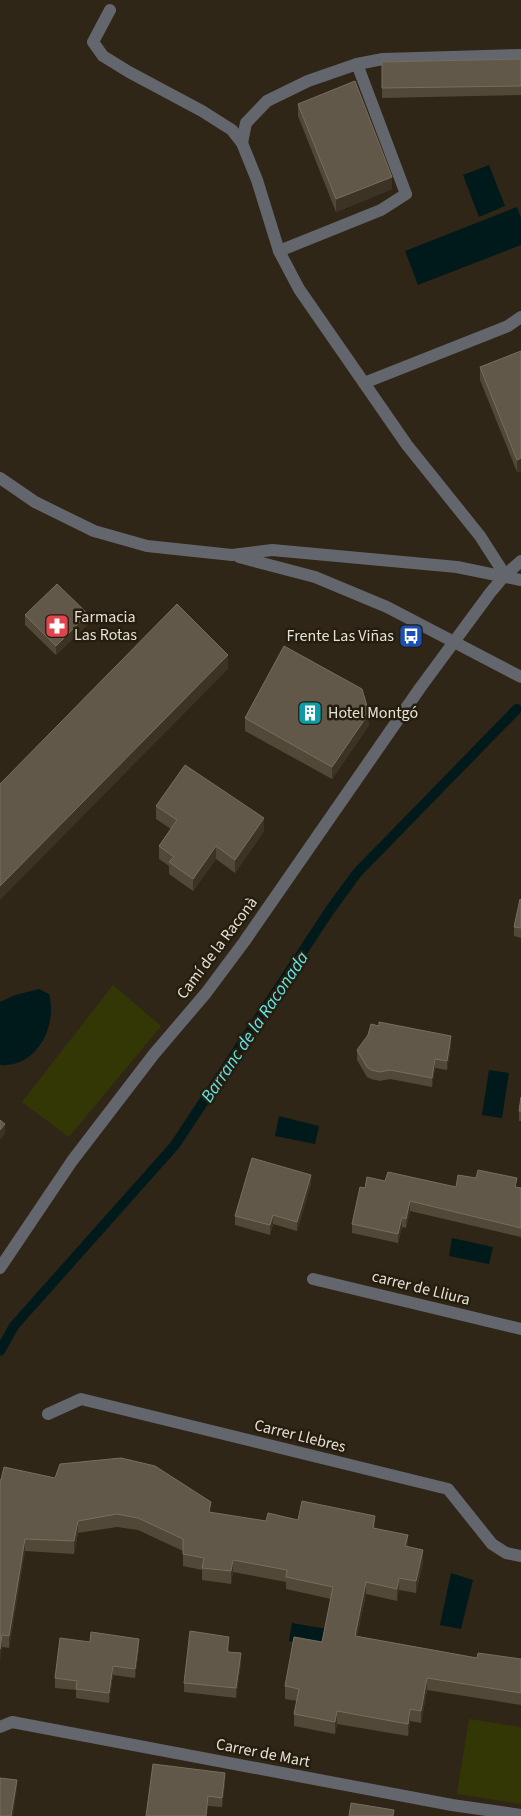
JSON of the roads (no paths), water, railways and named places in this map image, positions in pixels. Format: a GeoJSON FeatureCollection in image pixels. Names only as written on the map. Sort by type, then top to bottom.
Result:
{"type":"FeatureCollection","features":[{"type":"Feature","properties":{"kind":"street"},"geometry":{"type":"LineString","coordinates":[[110,10],[93,42],[103,56],[128,72],[202,111],[232,130],[242,143],[257,180],[279,251],[312,308],[408,445],[480,536],[505,575]]}},
{"type":"Feature","properties":{"kind":"street"},"geometry":{"type":"LineString","coordinates":[[242,143],[246,123],[267,101],[308,81],[357,64],[383,59],[521,55]]}},
{"type":"Feature","properties":{"kind":"street"},"geometry":{"type":"LineString","coordinates":[[279,251],[381,210],[406,194],[357,64]]}},
{"type":"Feature","properties":{"kind":"street"},"geometry":{"type":"LineString","coordinates":[[364,383],[508,326],[521,317]]}},
{"type":"Feature","properties":{"kind":"street"},"geometry":{"type":"LineString","coordinates":[[0,478],[35,502],[94,531],[147,546],[232,555],[315,577],[387,607],[521,677]]}},
{"type":"Feature","properties":{"kind":"street"},"geometry":{"type":"LineString","coordinates":[[232,555],[272,550],[457,567],[505,575],[521,580]]}},
{"type":"Feature","properties":{"kind":"street","name":"Camí de la Raconà"},"geometry":{"type":"LineString","coordinates":[[0,1268],[72,1160],[154,1054],[206,993],[244,942],[420,688],[490,593],[505,575],[521,561]]}},
{"type":"Feature","properties":{"kind":"street","name":"carrer de Lliura"},"geometry":{"type":"LineString","coordinates":[[313,1279],[521,1329]]}},
{"type":"Feature","properties":{"kind":"street","name":"Carrer Llebres"},"geometry":{"type":"LineString","coordinates":[[48,1414],[81,1398],[448,1489],[492,1544],[506,1553],[521,1556]]}},
{"type":"Feature","properties":{"kind":"street","name":"Carrer de Mart"},"geometry":{"type":"LineString","coordinates":[[0,1727],[12,1722],[451,1811],[521,1815]]}},
{"type":"Feature","properties":{"kind":"water"},"geometry":{"type":"Polygon","coordinates":[[[489,165],[505,206],[479,217],[463,175],[489,165]]]}},
{"type":"Feature","properties":{"kind":"water"},"geometry":{"type":"Polygon","coordinates":[[[517,207],[521,218],[521,245],[418,285],[405,251],[517,207]]]}},
{"type":"Feature","properties":{"kind":"water"},"geometry":{"type":"Polygon","coordinates":[[[39,989],[49,994],[51,1006],[47,1031],[42,1042],[25,1060],[13,1064],[0,1065],[0,1002],[15,995],[39,989]]]}},
{"type":"Feature","properties":{"kind":"water"},"geometry":{"type":"Polygon","coordinates":[[[489,1070],[509,1073],[502,1118],[482,1115],[489,1070]]]}},
{"type":"Feature","properties":{"kind":"water"},"geometry":{"type":"Polygon","coordinates":[[[279,1116],[319,1126],[315,1144],[275,1136],[279,1116]]]}},
{"type":"Feature","properties":{"kind":"water"},"geometry":{"type":"Polygon","coordinates":[[[452,1238],[493,1247],[489,1264],[449,1256],[452,1238]]]}},
{"type":"Feature","properties":{"kind":"water"},"geometry":{"type":"Polygon","coordinates":[[[451,1573],[473,1580],[461,1629],[440,1625],[451,1573]]]}},
{"type":"Feature","properties":{"kind":"water"},"geometry":{"type":"Polygon","coordinates":[[[292,1623],[333,1630],[329,1647],[289,1641],[292,1623]]]}},
{"type":"Feature","properties":{"kind":"waterway","name":"Barranc de la Raconada"},"geometry":{"type":"LineString","coordinates":[[0,1351],[14,1326],[175,1145],[330,910],[357,873],[517,709]]}},
{"type":"Feature","properties":{"kind":"place","name":"Farmacia Las Rotas"},"geometry":{"type":"Point","coordinates":[57,626]}},
{"type":"Feature","properties":{"kind":"place","name":"Frente Las Viñas"},"geometry":{"type":"Point","coordinates":[411,636]}},
{"type":"Feature","properties":{"kind":"place","name":"Hotel Montgó"},"geometry":{"type":"Point","coordinates":[310,713]}}]}
